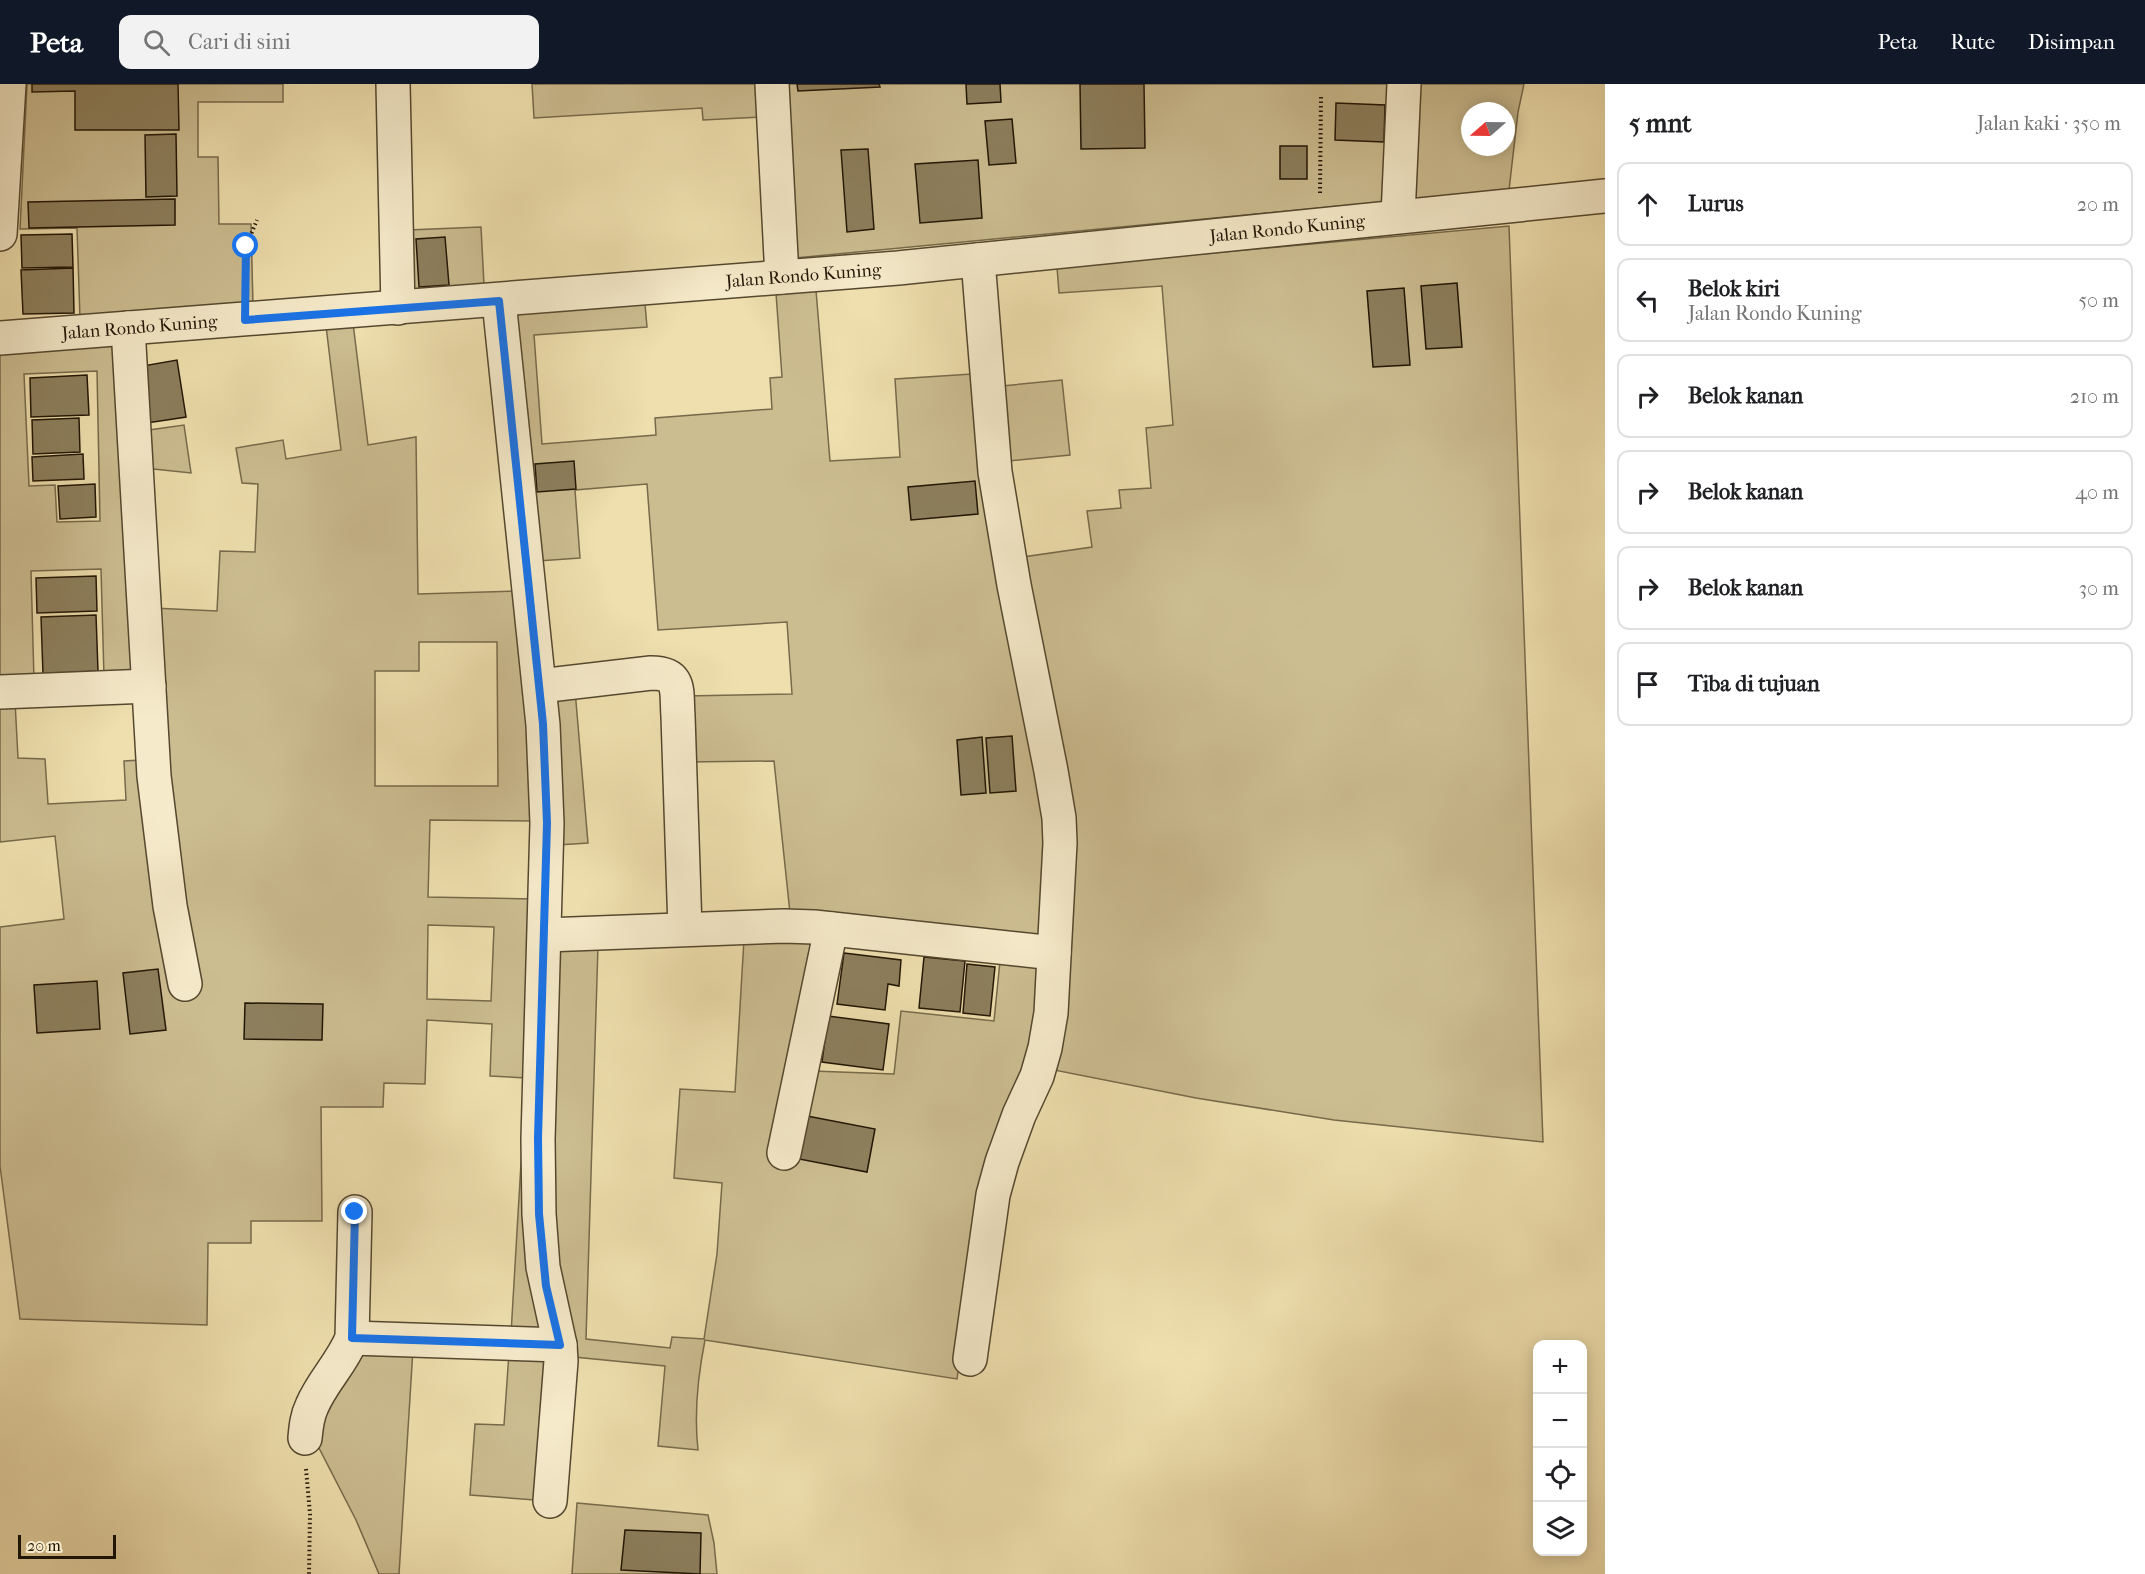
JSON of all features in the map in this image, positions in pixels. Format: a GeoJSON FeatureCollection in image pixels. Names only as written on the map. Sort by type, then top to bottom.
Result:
{"type":"FeatureCollection","features":[{"type":"Feature","properties":{"kind":"street"},"geometry":{"type":"LineString","coordinates":[[0,234],[3,123],[9,84]]}},
{"type":"Feature","properties":{"kind":"street"},"geometry":{"type":"LineString","coordinates":[[393,84],[398,308]]}},
{"type":"Feature","properties":{"kind":"street"},"geometry":{"type":"LineString","coordinates":[[772,84],[782,277]]}},
{"type":"Feature","properties":{"kind":"street"},"geometry":{"type":"LineString","coordinates":[[1398,216],[1404,84]]}},
{"type":"Feature","properties":{"kind":"street","name":"Jalan Rondo Kuning"},"geometry":{"type":"LineString","coordinates":[[0,338],[499,301],[978,260],[1605,196]]}},
{"type":"Feature","properties":{"kind":"street"},"geometry":{"type":"LineString","coordinates":[[970,1359],[993,1195],[1002,1162],[1019,1115],[1037,1076],[1045,1048],[1051,1013],[1060,843],[1052,771],[1012,574],[995,472],[978,260]]}},
{"type":"Feature","properties":{"kind":"street"},"geometry":{"type":"LineString","coordinates":[[499,301],[540,686],[547,823],[538,1138],[539,1214],[546,1286],[560,1345],[561,1361],[550,1501]]}},
{"type":"Feature","properties":{"kind":"street"},"geometry":{"type":"LineString","coordinates":[[128,328],[154,776],[170,906],[185,984]]}},
{"type":"Feature","properties":{"kind":"street"},"geometry":{"type":"LineString","coordinates":[[540,686],[651,673],[670,675],[674,681],[678,716],[685,929]]}},
{"type":"Feature","properties":{"kind":"street"},"geometry":{"type":"LineString","coordinates":[[0,692],[149,686]]}},
{"type":"Feature","properties":{"kind":"street"},"geometry":{"type":"LineString","coordinates":[[545,935],[774,926],[831,929],[1054,953]]}},
{"type":"Feature","properties":{"kind":"street"},"geometry":{"type":"LineString","coordinates":[[784,1153],[831,929]]}},
{"type":"Feature","properties":{"kind":"street"},"geometry":{"type":"LineString","coordinates":[[305,1438],[312,1405],[346,1352],[352,1338],[355,1212]]}},
{"type":"Feature","properties":{"kind":"street"},"geometry":{"type":"LineString","coordinates":[[352,1338],[560,1345]]}},
{"type":"Feature","properties":{"kind":"path"},"geometry":{"type":"LineString","coordinates":[[1319,224],[1321,96]]}},
{"type":"Feature","properties":{"kind":"path"},"geometry":{"type":"LineString","coordinates":[[245,320],[246,246],[257,220]]}},
{"type":"Feature","properties":{"kind":"path"},"geometry":{"type":"LineString","coordinates":[[305,1438],[310,1514],[309,1574]]}},
{"type":"Feature","properties":{"kind":"shaded area"},"geometry":{"type":"Polygon","coordinates":[[[27,84],[283,84],[283,102],[198,102],[198,157],[218,157],[219,224],[251,224],[253,306],[80,319],[77,228],[20,229],[27,84]]]}},
{"type":"Feature","properties":{"kind":"shaded area"},"geometry":{"type":"Polygon","coordinates":[[[532,84],[759,84],[761,117],[703,120],[702,108],[534,118],[532,84]]]}},
{"type":"Feature","properties":{"kind":"shaded area"},"geometry":{"type":"Polygon","coordinates":[[[787,84],[1524,84],[1515,138],[1515,102],[1461,102],[1461,156],[1513,156],[1509,190],[795,258],[787,84]]]}},
{"type":"Feature","properties":{"kind":"shaded area"},"geometry":{"type":"Polygon","coordinates":[[[1509,226],[1543,1142],[1334,1120],[1196,1098],[1054,1070],[1064,1031],[1023,557],[1092,547],[1087,511],[1121,508],[1119,490],[1151,488],[1146,428],[1173,425],[1162,286],[1059,293],[1057,267],[1509,226]]]}},
{"type":"Feature","properties":{"kind":"shaded area"},"geometry":{"type":"Polygon","coordinates":[[[481,227],[484,285],[409,291],[408,230],[481,227]]]}},
{"type":"Feature","properties":{"kind":"shaded area"},"geometry":{"type":"Polygon","coordinates":[[[816,290],[830,461],[900,457],[895,379],[972,374],[1032,728],[1044,832],[1039,937],[790,913],[774,761],[686,762],[685,696],[792,694],[787,622],[658,630],[647,484],[575,490],[580,558],[538,561],[513,314],[645,304],[647,327],[534,335],[542,444],[656,435],[655,418],[772,409],[770,378],[782,377],[776,293],[816,290]]]}},
{"type":"Feature","properties":{"kind":"shaded area"},"geometry":{"type":"Polygon","coordinates":[[[353,323],[368,445],[416,437],[418,594],[520,591],[537,821],[430,820],[428,897],[535,899],[547,1335],[511,1334],[526,1078],[490,1076],[492,1024],[427,1020],[425,1084],[384,1083],[383,1107],[321,1107],[322,1221],[251,1221],[251,1243],[208,1243],[207,1325],[20,1319],[0,1166],[0,927],[64,919],[55,836],[0,842],[0,702],[15,701],[18,758],[45,759],[48,804],[126,800],[124,761],[141,760],[153,608],[217,611],[220,551],[255,552],[258,484],[242,483],[236,448],[283,440],[286,459],[341,450],[326,326],[353,323]],[[419,642],[419,671],[375,671],[375,786],[498,786],[497,642],[419,642]],[[428,925],[427,999],[491,1001],[494,927],[428,925]]]}},
{"type":"Feature","properties":{"kind":"shaded area"},"geometry":{"type":"Polygon","coordinates":[[[116,344],[135,676],[104,677],[101,569],[31,571],[34,680],[0,681],[0,353],[116,344]],[[97,371],[24,374],[29,486],[55,485],[57,522],[100,521],[97,371]]]}},
{"type":"Feature","properties":{"kind":"shaded area"},"geometry":{"type":"Polygon","coordinates":[[[1062,380],[1070,455],[1009,461],[1002,386],[1062,380]]]}},
{"type":"Feature","properties":{"kind":"shaded area"},"geometry":{"type":"Polygon","coordinates":[[[184,425],[191,473],[144,468],[142,431],[184,425]]]}},
{"type":"Feature","properties":{"kind":"shaded area"},"geometry":{"type":"Polygon","coordinates":[[[575,690],[588,843],[558,845],[552,691],[575,690]]]}},
{"type":"Feature","properties":{"kind":"shaded area"},"geometry":{"type":"Polygon","coordinates":[[[744,939],[838,944],[813,1071],[894,1074],[901,1011],[994,1021],[1000,961],[1038,964],[1030,1053],[985,1180],[957,1379],[705,1340],[697,1395],[698,1450],[658,1446],[665,1366],[574,1357],[552,1253],[555,948],[598,946],[586,1339],[670,1348],[672,1337],[704,1339],[717,1254],[722,1183],[674,1178],[680,1089],[735,1092],[744,939]]]}},
{"type":"Feature","properties":{"kind":"shaded area"},"geometry":{"type":"Polygon","coordinates":[[[360,1346],[413,1349],[399,1574],[379,1574],[356,1520],[318,1446],[322,1414],[360,1346]]]}},
{"type":"Feature","properties":{"kind":"shaded area"},"geometry":{"type":"Polygon","coordinates":[[[509,1353],[548,1355],[535,1500],[470,1495],[475,1424],[504,1425],[509,1353]]]}},
{"type":"Feature","properties":{"kind":"shaded area"},"geometry":{"type":"Polygon","coordinates":[[[577,1503],[708,1515],[717,1574],[572,1574],[577,1503]]]}},
{"type":"Feature","properties":{"kind":"building"},"geometry":{"type":"Polygon","coordinates":[[[32,84],[178,84],[179,130],[75,130],[75,91],[32,92],[32,84]]]}},
{"type":"Feature","properties":{"kind":"building"},"geometry":{"type":"Polygon","coordinates":[[[797,84],[879,84],[880,87],[798,91],[797,84]]]}},
{"type":"Feature","properties":{"kind":"building"},"geometry":{"type":"Polygon","coordinates":[[[966,84],[1000,84],[1001,102],[967,104],[966,84]]]}},
{"type":"Feature","properties":{"kind":"building"},"geometry":{"type":"Polygon","coordinates":[[[1080,84],[1144,84],[1145,148],[1081,149],[1080,84]]]}},
{"type":"Feature","properties":{"kind":"building"},"geometry":{"type":"Polygon","coordinates":[[[1336,103],[1385,105],[1384,142],[1335,140],[1336,103]]]}},
{"type":"Feature","properties":{"kind":"building"},"geometry":{"type":"Polygon","coordinates":[[[1012,119],[1016,163],[989,165],[985,121],[1012,119]]]}},
{"type":"Feature","properties":{"kind":"building"},"geometry":{"type":"Polygon","coordinates":[[[176,134],[177,196],[146,197],[145,135],[176,134]]]}},
{"type":"Feature","properties":{"kind":"building"},"geometry":{"type":"Polygon","coordinates":[[[1280,146],[1307,146],[1307,179],[1280,179],[1280,146]]]}},
{"type":"Feature","properties":{"kind":"building"},"geometry":{"type":"Polygon","coordinates":[[[868,149],[874,229],[847,232],[841,150],[868,149]]]}},
{"type":"Feature","properties":{"kind":"building"},"geometry":{"type":"Polygon","coordinates":[[[978,160],[982,218],[920,223],[915,164],[978,160]]]}},
{"type":"Feature","properties":{"kind":"building"},"geometry":{"type":"Polygon","coordinates":[[[175,199],[175,225],[29,228],[28,202],[175,199]]]}},
{"type":"Feature","properties":{"kind":"building"},"geometry":{"type":"Polygon","coordinates":[[[72,234],[73,267],[22,268],[21,235],[72,234]]]}},
{"type":"Feature","properties":{"kind":"building"},"geometry":{"type":"Polygon","coordinates":[[[445,237],[449,285],[419,287],[416,239],[445,237]]]}},
{"type":"Feature","properties":{"kind":"building"},"geometry":{"type":"Polygon","coordinates":[[[73,268],[74,313],[23,314],[21,270],[73,268]]]}},
{"type":"Feature","properties":{"kind":"building"},"geometry":{"type":"Polygon","coordinates":[[[1457,283],[1462,347],[1426,349],[1421,286],[1457,283]]]}},
{"type":"Feature","properties":{"kind":"building"},"geometry":{"type":"Polygon","coordinates":[[[1404,288],[1410,365],[1373,367],[1367,291],[1404,288]]]}},
{"type":"Feature","properties":{"kind":"building"},"geometry":{"type":"Polygon","coordinates":[[[177,360],[186,417],[147,423],[137,367],[177,360]]]}},
{"type":"Feature","properties":{"kind":"building"},"geometry":{"type":"Polygon","coordinates":[[[87,375],[89,415],[31,417],[30,378],[87,375]]]}},
{"type":"Feature","properties":{"kind":"building"},"geometry":{"type":"Polygon","coordinates":[[[79,418],[80,452],[33,454],[32,420],[79,418]]]}},
{"type":"Feature","properties":{"kind":"building"},"geometry":{"type":"Polygon","coordinates":[[[83,454],[84,479],[33,481],[32,457],[83,454]]]}},
{"type":"Feature","properties":{"kind":"building"},"geometry":{"type":"Polygon","coordinates":[[[574,461],[576,489],[537,492],[535,464],[574,461]]]}},
{"type":"Feature","properties":{"kind":"building"},"geometry":{"type":"Polygon","coordinates":[[[975,481],[978,514],[911,520],[908,487],[975,481]]]}},
{"type":"Feature","properties":{"kind":"building"},"geometry":{"type":"Polygon","coordinates":[[[95,484],[96,517],[60,519],[58,486],[95,484]]]}},
{"type":"Feature","properties":{"kind":"building"},"geometry":{"type":"Polygon","coordinates":[[[96,576],[97,611],[37,613],[36,578],[96,576]]]}},
{"type":"Feature","properties":{"kind":"building"},"geometry":{"type":"Polygon","coordinates":[[[96,615],[98,671],[43,674],[41,617],[96,615]]]}},
{"type":"Feature","properties":{"kind":"building"},"geometry":{"type":"Polygon","coordinates":[[[1012,736],[1016,791],[990,793],[986,738],[1012,736]]]}},
{"type":"Feature","properties":{"kind":"building"},"geometry":{"type":"Polygon","coordinates":[[[982,737],[986,793],[961,795],[957,740],[982,737]]]}},
{"type":"Feature","properties":{"kind":"building"},"geometry":{"type":"Polygon","coordinates":[[[844,953],[901,960],[899,986],[888,984],[885,1010],[837,1004],[844,953]]]}},
{"type":"Feature","properties":{"kind":"building"},"geometry":{"type":"Polygon","coordinates":[[[924,957],[965,961],[960,1012],[919,1008],[924,957]]]}},
{"type":"Feature","properties":{"kind":"building"},"geometry":{"type":"Polygon","coordinates":[[[967,964],[995,967],[990,1016],[963,1013],[967,964]]]}},
{"type":"Feature","properties":{"kind":"building"},"geometry":{"type":"Polygon","coordinates":[[[158,969],[166,1030],[130,1034],[123,973],[158,969]]]}},
{"type":"Feature","properties":{"kind":"building"},"geometry":{"type":"Polygon","coordinates":[[[97,981],[100,1029],[37,1033],[34,985],[97,981]]]}},
{"type":"Feature","properties":{"kind":"building"},"geometry":{"type":"Polygon","coordinates":[[[245,1003],[323,1004],[322,1040],[244,1039],[245,1003]]]}},
{"type":"Feature","properties":{"kind":"building"},"geometry":{"type":"Polygon","coordinates":[[[828,1016],[889,1024],[883,1070],[822,1062],[828,1016]]]}},
{"type":"Feature","properties":{"kind":"building"},"geometry":{"type":"Polygon","coordinates":[[[807,1116],[875,1129],[867,1172],[799,1159],[807,1116]]]}},
{"type":"Feature","properties":{"kind":"building"},"geometry":{"type":"Polygon","coordinates":[[[625,1530],[701,1533],[700,1574],[621,1570],[625,1530]]]}},
{"type":"Feature","properties":{"kind":"route"},"geometry":{"type":"LineString","coordinates":[[246,246],[245,320],[499,301],[543,724],[547,823],[538,1138],[539,1214],[546,1286],[560,1345],[352,1338],[355,1212]]}}]}
